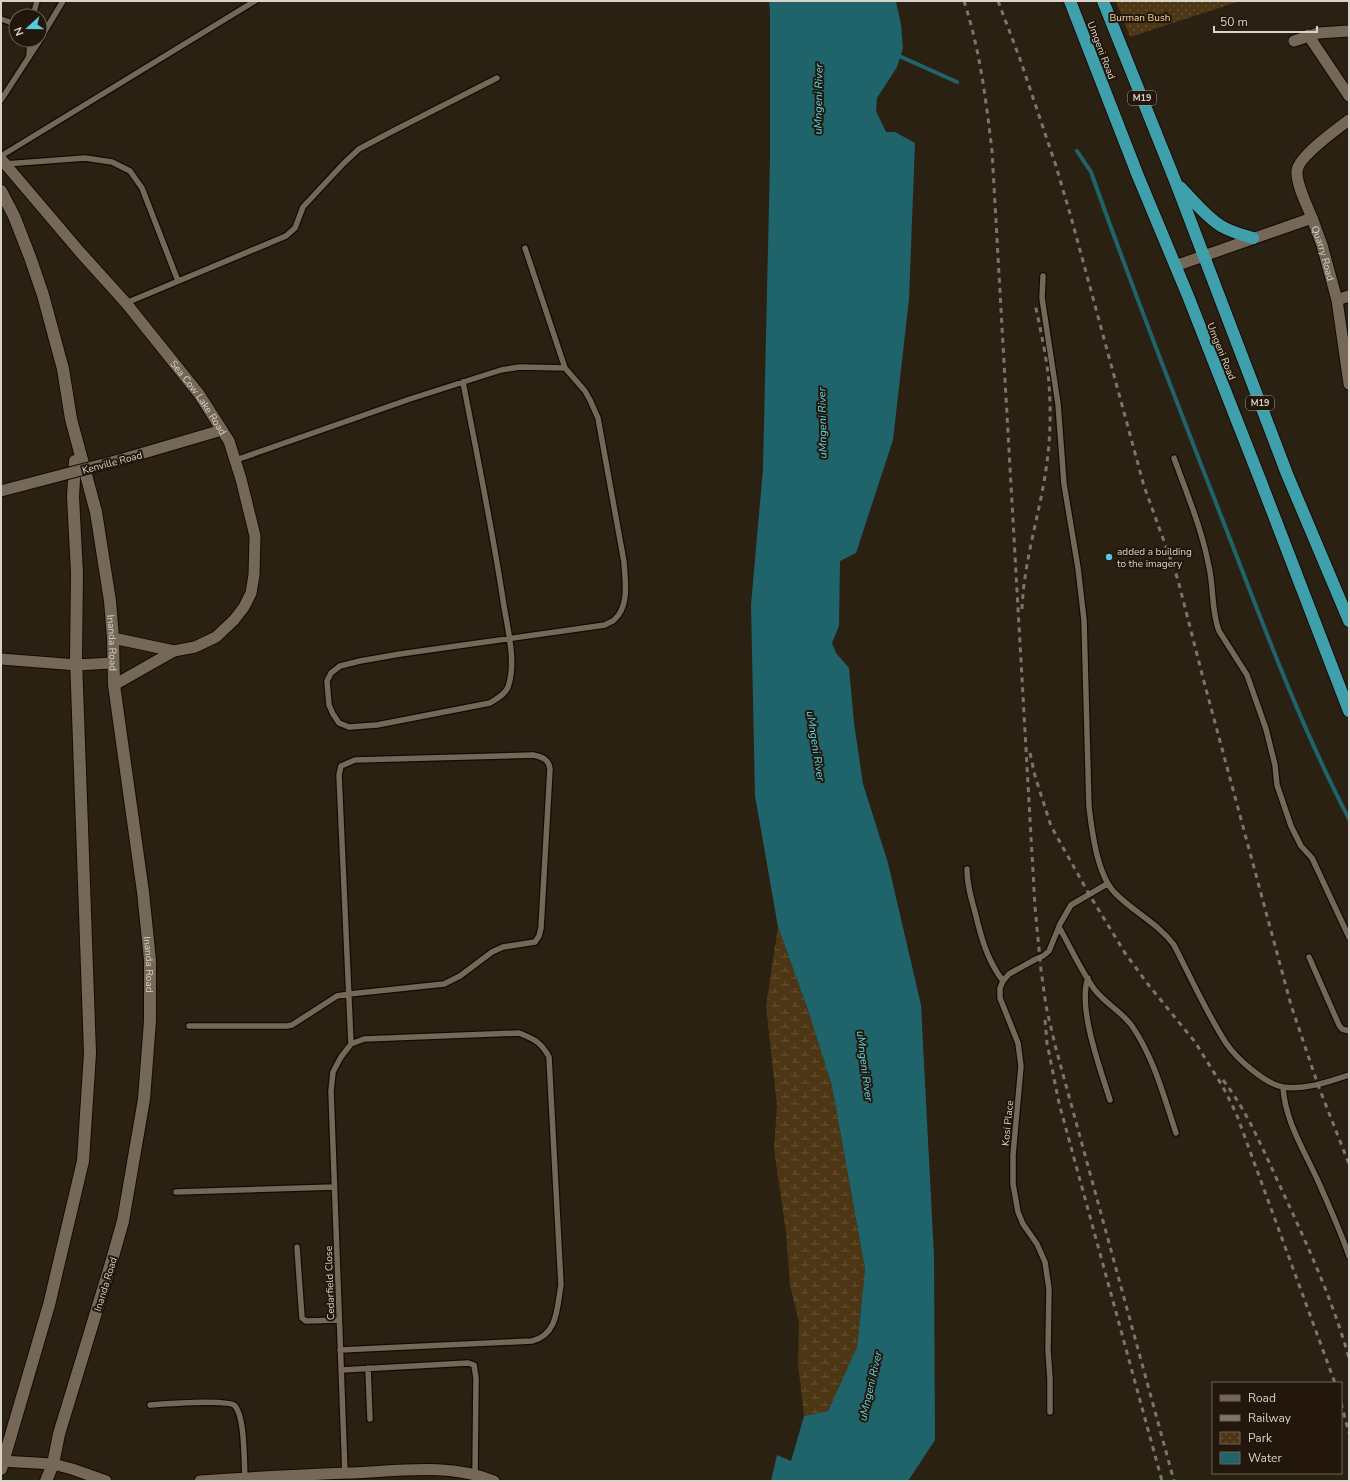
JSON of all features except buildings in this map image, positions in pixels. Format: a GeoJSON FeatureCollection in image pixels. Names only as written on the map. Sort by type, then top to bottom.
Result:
{"type":"FeatureCollection","features":[{"type":"Feature","properties":{"kind":"highway","name":"Umgeni Road"},"geometry":{"type":"LineString","coordinates":[[1070,1],[1256,468],[1349,711]]}},
{"type":"Feature","properties":{"kind":"highway","name":"Umgeni Road"},"geometry":{"type":"LineString","coordinates":[[1103,1],[1176,183],[1287,474],[1349,621]]}},
{"type":"Feature","properties":{"kind":"highway"},"geometry":{"type":"LineString","coordinates":[[1176,183],[1221,226],[1253,238]]}},
{"type":"Feature","properties":{"kind":"main road","name":"Inanda Road"},"geometry":{"type":"LineString","coordinates":[[1,191],[14,216],[30,257],[63,368],[71,419],[96,512],[110,601],[113,638],[112,663],[114,685],[142,885],[150,960],[150,1021],[144,1099],[123,1221],[59,1434],[53,1464],[46,1481]]}},
{"type":"Feature","properties":{"kind":"main road","name":"Inanda Road"},"geometry":{"type":"LineString","coordinates":[[2,1463],[49,1304],[84,1161],[90,1053],[77,665],[77,573],[73,497],[77,440]]}},
{"type":"Feature","properties":{"kind":"street"},"geometry":{"type":"LineString","coordinates":[[1294,40],[1326,31],[1349,31]]}},
{"type":"Feature","properties":{"kind":"street"},"geometry":{"type":"LineString","coordinates":[[1308,36],[1349,96]]}},
{"type":"Feature","properties":{"kind":"street"},"geometry":{"type":"LineString","coordinates":[[1312,218],[1297,176],[1298,164],[1349,120]]}},
{"type":"Feature","properties":{"kind":"street","name":"Sea Cow Lake Road"},"geometry":{"type":"LineString","coordinates":[[2,160],[80,252],[126,303],[199,394],[229,441],[236,460],[255,536],[254,575],[251,593],[244,607],[234,620],[216,637],[195,647],[174,652],[114,685]]}},
{"type":"Feature","properties":{"kind":"street","name":"Quarry Road"},"geometry":{"type":"LineString","coordinates":[[1175,266],[1312,218],[1322,245],[1337,300],[1349,384]]}},
{"type":"Feature","properties":{"kind":"street"},"geometry":{"type":"LineString","coordinates":[[1337,300],[1349,296]]}},
{"type":"Feature","properties":{"kind":"street","name":"Kenville Road"},"geometry":{"type":"LineString","coordinates":[[1,491],[123,459],[222,430]]}},
{"type":"Feature","properties":{"kind":"street","name":"Sea Cow Lake Road"},"geometry":{"type":"LineString","coordinates":[[113,638],[174,652]]}},
{"type":"Feature","properties":{"kind":"street"},"geometry":{"type":"LineString","coordinates":[[1,659],[77,665],[112,663]]}},
{"type":"Feature","properties":{"kind":"street"},"geometry":{"type":"LineString","coordinates":[[2,1463],[53,1464],[106,1481]]}},
{"type":"Feature","properties":{"kind":"street"},"geometry":{"type":"LineString","coordinates":[[200,1481],[345,1474],[358,1477],[426,1470],[475,1475],[494,1481]]}},
{"type":"Feature","properties":{"kind":"lane"},"geometry":{"type":"LineString","coordinates":[[48,26],[63,1]]}},
{"type":"Feature","properties":{"kind":"lane"},"geometry":{"type":"LineString","coordinates":[[2,160],[255,1]]}},
{"type":"Feature","properties":{"kind":"lane"},"geometry":{"type":"LineString","coordinates":[[28,58],[29,48]]}},
{"type":"Feature","properties":{"kind":"lane"},"geometry":{"type":"LineString","coordinates":[[1,100],[35,48]]}},
{"type":"Feature","properties":{"kind":"lane"},"geometry":{"type":"LineString","coordinates":[[126,303],[286,236],[295,228],[303,207],[359,149],[497,78]]}},
{"type":"Feature","properties":{"kind":"lane"},"geometry":{"type":"LineString","coordinates":[[2,160],[85,158],[112,162],[130,171],[142,188],[178,281]]}},
{"type":"Feature","properties":{"kind":"lane"},"geometry":{"type":"LineString","coordinates":[[463,382],[496,555],[509,639],[512,658],[507,689],[499,698],[490,703],[377,725],[349,727],[339,723],[329,705],[327,681],[331,673],[340,666],[400,654],[509,639],[606,625],[614,620],[624,601],[626,582],[624,562],[598,418],[585,391],[564,368],[525,248]]}},
{"type":"Feature","properties":{"kind":"lane"},"geometry":{"type":"LineString","coordinates":[[1043,276],[1042,298],[1057,393],[1064,484],[1078,568],[1084,620],[1089,807],[1093,836],[1103,875],[1107,884],[1115,893],[1166,935],[1174,945],[1213,1021],[1227,1044],[1258,1075],[1271,1083],[1300,1088],[1318,1085],[1349,1075]]}},
{"type":"Feature","properties":{"kind":"lane"},"geometry":{"type":"LineString","coordinates":[[236,460],[416,397],[501,370],[520,367],[564,368]]}},
{"type":"Feature","properties":{"kind":"lane"},"geometry":{"type":"LineString","coordinates":[[1174,458],[1200,532],[1210,568],[1212,603],[1216,624],[1248,675],[1266,729],[1275,765],[1277,785],[1291,826],[1301,846],[1312,858],[1349,937]]}},
{"type":"Feature","properties":{"kind":"lane"},"geometry":{"type":"LineString","coordinates":[[189,1026],[292,1025],[337,996],[350,994],[444,984],[460,976],[492,952],[503,947],[531,943],[537,940],[541,932],[550,768],[546,759],[541,756],[534,755],[355,760],[341,766],[339,775],[350,994],[351,1044],[364,1039],[518,1034],[535,1040],[545,1049],[549,1057],[561,1285],[555,1320],[548,1331],[540,1339],[532,1341],[340,1350]]}},
{"type":"Feature","properties":{"kind":"lane"},"geometry":{"type":"LineString","coordinates":[[967,869],[967,881],[981,939],[995,971],[1003,981],[1009,974],[1036,959],[1039,959],[1050,951],[1059,927],[1071,905],[1107,884]]}},
{"type":"Feature","properties":{"kind":"lane"},"geometry":{"type":"LineString","coordinates":[[1059,927],[1096,991],[1132,1026],[1142,1042],[1157,1075],[1176,1133]]}},
{"type":"Feature","properties":{"kind":"lane"},"geometry":{"type":"LineString","coordinates":[[1309,957],[1339,1025],[1342,1029],[1349,1031]]}},
{"type":"Feature","properties":{"kind":"lane"},"geometry":{"type":"LineString","coordinates":[[1088,978],[1085,992],[1089,1027],[1110,1100]]}},
{"type":"Feature","properties":{"kind":"lane","name":"Kosi Place"},"geometry":{"type":"LineString","coordinates":[[1003,981],[1000,988],[1000,998],[1018,1043],[1021,1066],[1013,1155],[1013,1184],[1018,1212],[1023,1224],[1037,1244],[1045,1262],[1049,1289],[1048,1350],[1050,1412]]}},
{"type":"Feature","properties":{"kind":"lane","name":"Cedarfield Close"},"geometry":{"type":"LineString","coordinates":[[345,1474],[330,1091],[333,1072],[341,1057],[351,1044]]}},
{"type":"Feature","properties":{"kind":"lane"},"geometry":{"type":"LineString","coordinates":[[1283,1086],[1284,1101],[1297,1140],[1321,1187],[1349,1256]]}},
{"type":"Feature","properties":{"kind":"lane"},"geometry":{"type":"LineString","coordinates":[[176,1192],[334,1187]]}},
{"type":"Feature","properties":{"kind":"lane"},"geometry":{"type":"LineString","coordinates":[[297,1246],[302,1318],[306,1321],[339,1320]]}},
{"type":"Feature","properties":{"kind":"lane"},"geometry":{"type":"LineString","coordinates":[[341,1370],[468,1363],[474,1365],[476,1378],[475,1475]]}},
{"type":"Feature","properties":{"kind":"lane"},"geometry":{"type":"LineString","coordinates":[[368,1368],[370,1419]]}},
{"type":"Feature","properties":{"kind":"lane"},"geometry":{"type":"LineString","coordinates":[[150,1405],[212,1402],[232,1404],[236,1407],[242,1426],[245,1478]]}},
{"type":"Feature","properties":{"kind":"green space","name":"Burman Bush"},"geometry":{"type":"Polygon","coordinates":[[[1116,1],[1240,1],[1130,37],[1116,1]]]}},
{"type":"Feature","properties":{"kind":"green space"},"geometry":{"type":"Polygon","coordinates":[[[778,927],[808,1010],[832,1086],[865,1269],[857,1347],[828,1411],[804,1416],[798,1364],[799,1322],[790,1285],[786,1232],[774,1149],[777,1106],[766,1006],[778,927]]]}},
{"type":"Feature","properties":{"kind":"water","name":"uMngeni River"},"geometry":{"type":"Polygon","coordinates":[[[769,1],[896,1],[901,25],[903,48],[897,67],[877,98],[876,111],[886,132],[895,132],[915,143],[909,299],[893,440],[856,553],[840,561],[839,626],[832,643],[836,653],[849,668],[854,723],[863,784],[888,863],[921,1005],[934,1256],[935,1440],[908,1481],[771,1481],[777,1455],[791,1461],[804,1416],[828,1411],[857,1347],[865,1269],[832,1086],[808,1010],[778,927],[755,796],[751,605],[763,469],[770,160],[769,1]]]}},
{"type":"Feature","properties":{"kind":"waterway"},"geometry":{"type":"LineString","coordinates":[[897,55],[957,82]]}},
{"type":"Feature","properties":{"kind":"waterway"},"geometry":{"type":"LineString","coordinates":[[1077,151],[1091,172],[1156,349],[1298,711],[1349,819]]}},
{"type":"Feature","properties":{"kind":"railway"},"geometry":{"type":"LineString","coordinates":[[964,1],[970,19],[985,94],[992,151],[1035,907],[1046,1006],[1055,1045],[1174,1481]]}},
{"type":"Feature","properties":{"kind":"railway"},"geometry":{"type":"LineString","coordinates":[[998,1],[1020,59],[1056,166],[1144,486],[1178,580],[1291,1005],[1318,1085],[1349,1164]]}},
{"type":"Feature","properties":{"kind":"railway"},"geometry":{"type":"LineString","coordinates":[[1022,609],[1023,590],[1029,553],[1041,498],[1050,429],[1050,395],[1048,373],[1035,304]]}},
{"type":"Feature","properties":{"kind":"railway"},"geometry":{"type":"LineString","coordinates":[[1030,753],[1035,776],[1051,826],[1089,894],[1125,953],[1147,983],[1195,1042],[1223,1087],[1236,1113],[1335,1382]]}},
{"type":"Feature","properties":{"kind":"railway"},"geometry":{"type":"LineString","coordinates":[[1045,1020],[1047,1043],[1059,1103],[1162,1481]]}},
{"type":"Feature","properties":{"kind":"railway"},"geometry":{"type":"LineString","coordinates":[[1223,1080],[1240,1106],[1254,1132],[1299,1228],[1327,1292],[1349,1358]]}},
{"type":"Feature","properties":{"kind":"railway"},"geometry":{"type":"LineString","coordinates":[[1342,1407],[1349,1433]]}},
{"type":"Feature","properties":{"kind":"place","name":"added a building to the imagery"},"geometry":{"type":"Point","coordinates":[1109,557]}}]}
